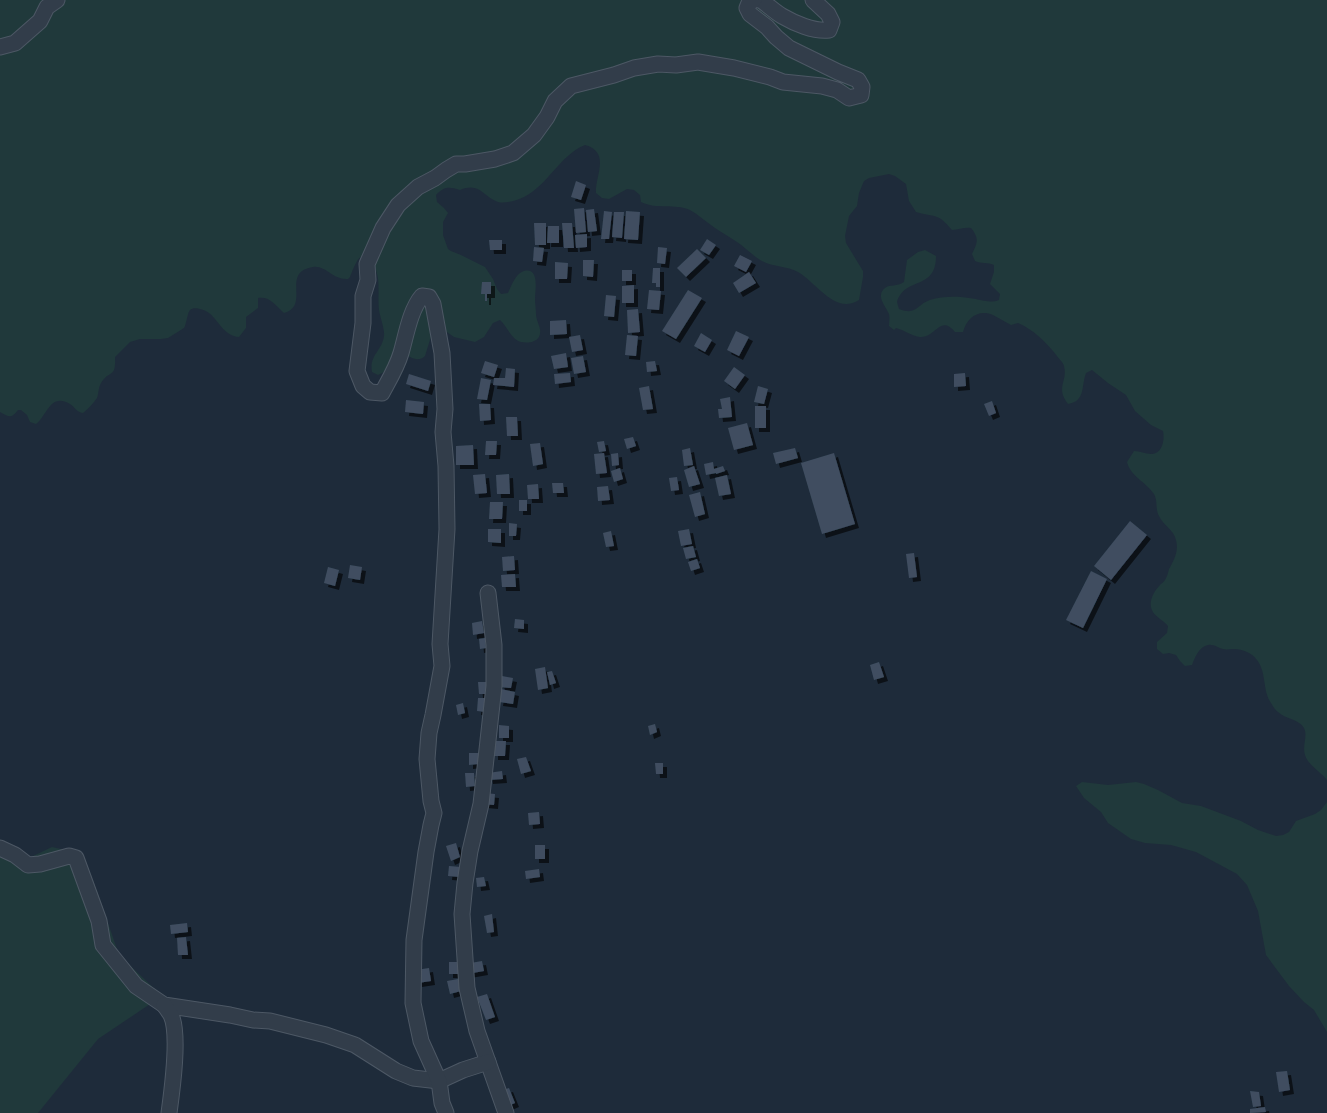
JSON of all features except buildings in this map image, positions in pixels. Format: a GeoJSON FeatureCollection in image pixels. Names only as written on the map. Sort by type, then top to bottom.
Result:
{"type":"FeatureCollection","features":[{"type":"Feature","properties":{"kind":"street"},"geometry":{"type":"LineString","coordinates":[[0,47],[15,43],[40,21],[47,7],[57,0]]}},
{"type":"Feature","properties":{"kind":"street"},"geometry":{"type":"LineString","coordinates":[[446,1113],[442,1103],[439,1081],[421,1041],[413,1003],[414,940],[426,852],[434,813],[427,759],[428,733],[442,666],[440,644],[447,529],[442,353],[433,304],[429,297],[422,296],[418,300],[412,316],[395,370],[382,393],[370,392],[362,386],[357,371],[363,323],[363,296],[368,280],[367,264],[383,228],[398,205],[418,187],[456,164],[495,159],[513,152],[534,135],[547,117],[555,101],[571,86],[634,68],[658,64],[676,65],[698,62],[734,68],[783,82],[822,86],[836,90],[849,98],[861,95],[862,87],[858,80],[789,48],[768,27],[750,14],[747,8],[749,3],[754,0]]}},
{"type":"Feature","properties":{"kind":"street"},"geometry":{"type":"LineString","coordinates":[[759,0],[780,16],[821,31],[828,30],[832,22],[828,14],[813,0]]}},
{"type":"Feature","properties":{"kind":"street"},"geometry":{"type":"LineString","coordinates":[[488,593],[494,645],[494,686],[481,804],[470,851],[462,914],[467,988],[477,1031],[506,1113]]}},
{"type":"Feature","properties":{"kind":"street"},"geometry":{"type":"LineString","coordinates":[[0,848],[15,855],[28,865],[40,864],[68,856],[76,858],[99,921],[103,945],[136,986],[164,1006],[172,1016],[175,1028],[174,1075],[169,1113]]}},
{"type":"Feature","properties":{"kind":"street"},"geometry":{"type":"LineString","coordinates":[[164,1006],[270,1021],[326,1035],[355,1045],[396,1071],[413,1078],[439,1081],[463,1070],[488,1062]]}},
{"type":"Feature","properties":{"kind":"green space"},"geometry":{"type":"Polygon","coordinates":[[[0,0],[1327,0],[1327,780],[1307,759],[1304,752],[1305,734],[1302,725],[1281,714],[1268,698],[1260,665],[1253,655],[1241,650],[1224,649],[1208,645],[1200,650],[1192,665],[1185,666],[1176,655],[1163,654],[1157,649],[1157,642],[1167,633],[1168,626],[1153,612],[1151,600],[1156,590],[1166,578],[1176,555],[1177,544],[1175,536],[1159,516],[1154,494],[1132,472],[1127,462],[1134,451],[1151,454],[1158,452],[1164,439],[1163,431],[1151,425],[1135,411],[1126,395],[1092,370],[1086,373],[1082,392],[1078,400],[1068,404],[1062,393],[1065,372],[1063,363],[1039,337],[1018,323],[1011,325],[993,315],[983,313],[970,319],[963,332],[955,332],[945,325],[930,334],[920,337],[896,328],[894,330],[889,326],[889,314],[881,298],[882,291],[887,287],[904,282],[907,260],[918,252],[925,250],[936,256],[935,267],[926,279],[906,289],[901,294],[897,302],[899,309],[910,311],[926,302],[944,297],[995,301],[999,300],[1000,294],[990,284],[994,265],[975,261],[972,254],[977,238],[971,228],[952,230],[936,216],[916,212],[909,201],[906,184],[889,174],[869,178],[864,181],[859,193],[857,206],[849,216],[845,236],[846,243],[863,271],[859,300],[850,304],[834,301],[798,272],[762,261],[690,210],[641,202],[640,195],[634,190],[627,189],[609,199],[602,198],[596,193],[600,159],[598,153],[593,148],[585,145],[568,156],[540,185],[524,197],[508,202],[498,202],[481,191],[472,188],[460,190],[447,188],[436,195],[437,202],[448,213],[443,222],[443,235],[448,249],[485,267],[501,294],[508,293],[514,280],[521,272],[529,271],[535,276],[536,317],[540,334],[533,341],[521,342],[512,335],[500,320],[493,323],[484,337],[475,342],[454,337],[444,330],[433,330],[425,356],[420,359],[414,359],[403,353],[391,361],[384,372],[378,375],[372,372],[372,361],[381,346],[384,333],[379,310],[378,276],[373,264],[363,256],[359,258],[348,279],[342,279],[318,267],[303,270],[298,275],[296,282],[295,304],[292,309],[284,313],[266,298],[258,298],[258,308],[246,317],[246,328],[239,337],[229,334],[207,312],[194,308],[189,311],[184,328],[168,338],[140,339],[130,342],[115,357],[115,368],[101,383],[97,398],[83,413],[63,401],[53,403],[36,424],[30,422],[27,415],[21,410],[10,416],[0,412],[0,0]]]}},
{"type":"Feature","properties":{"kind":"green space"},"geometry":{"type":"Polygon","coordinates":[[[1082,782],[1108,785],[1136,782],[1144,784],[1182,803],[1201,806],[1276,836],[1289,832],[1296,821],[1315,814],[1327,802],[1327,1032],[1314,1010],[1289,986],[1266,955],[1258,911],[1247,885],[1237,874],[1196,852],[1171,845],[1145,843],[1131,839],[1108,823],[1101,812],[1084,798],[1076,786],[1082,782]]]}},
{"type":"Feature","properties":{"kind":"green space"},"geometry":{"type":"Polygon","coordinates":[[[0,842],[31,857],[52,847],[83,854],[119,955],[162,996],[98,1039],[38,1113],[0,1113],[0,842]]]}}]}
